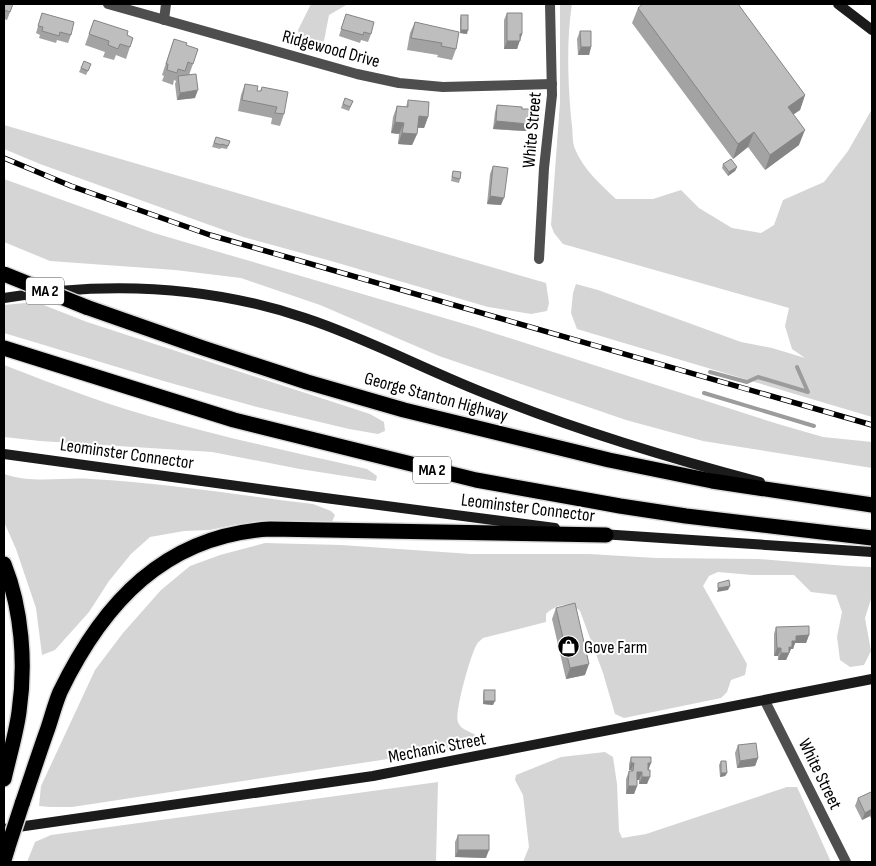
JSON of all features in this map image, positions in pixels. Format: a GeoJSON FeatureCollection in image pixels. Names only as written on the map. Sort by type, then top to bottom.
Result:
{"type":"FeatureCollection","features":[{"type":"Feature","properties":{"kind":"highway","name":"George Stanton Highway"},"geometry":{"type":"LineString","coordinates":[[4,274],[86,307],[202,348],[307,382],[404,410],[609,460],[712,481],[872,505]]}},
{"type":"Feature","properties":{"kind":"highway","name":"MA 2"},"geometry":{"type":"LineString","coordinates":[[4,348],[234,420],[476,480],[686,516],[872,538]]}},
{"type":"Feature","properties":{"kind":"highway"},"geometry":{"type":"LineString","coordinates":[[6,854],[60,694],[91,639],[108,614],[138,583],[167,560],[187,548],[228,534],[270,528],[606,534]]}},
{"type":"Feature","properties":{"kind":"highway"},"geometry":{"type":"LineString","coordinates":[[4,564],[15,605],[22,664],[19,714],[4,779]]}},
{"type":"Feature","properties":{"kind":"main road"},"geometry":{"type":"LineString","coordinates":[[838,4],[872,30]]}},
{"type":"Feature","properties":{"kind":"main road"},"geometry":{"type":"LineString","coordinates":[[4,298],[66,289],[122,287],[203,294],[267,307],[306,318],[491,396],[576,427],[697,466],[822,498]]}},
{"type":"Feature","properties":{"kind":"main road","name":"Leominster Connector"},"geometry":{"type":"LineString","coordinates":[[4,454],[606,534],[872,552]]}},
{"type":"Feature","properties":{"kind":"main road","name":"Mechanic Street"},"geometry":{"type":"LineString","coordinates":[[4,829],[374,776],[872,680]]}},
{"type":"Feature","properties":{"kind":"street","name":"Ridgewood Drive"},"geometry":{"type":"LineString","coordinates":[[108,4],[357,74],[399,83],[443,87],[552,84]]}},
{"type":"Feature","properties":{"kind":"street"},"geometry":{"type":"LineString","coordinates":[[164,20],[166,4]]}},
{"type":"Feature","properties":{"kind":"street","name":"White Street"},"geometry":{"type":"LineString","coordinates":[[539,259],[544,168],[552,84],[550,4]]}},
{"type":"Feature","properties":{"kind":"street","name":"White Street"},"geometry":{"type":"LineString","coordinates":[[765,701],[846,862]]}},
{"type":"Feature","properties":{"kind":"shaded area"},"geometry":{"type":"Polygon","coordinates":[[[311,4],[348,4],[329,15],[324,41],[302,46],[298,30],[311,4]]]}},
{"type":"Feature","properties":{"kind":"shaded area"},"geometry":{"type":"Polygon","coordinates":[[[560,4],[572,4],[568,65],[574,146],[578,156],[588,170],[616,199],[653,199],[681,190],[699,208],[732,228],[761,233],[774,225],[783,200],[824,182],[848,151],[872,109],[872,417],[577,329],[571,313],[576,284],[598,290],[741,342],[772,348],[805,358],[792,349],[785,326],[789,308],[563,244],[554,233],[551,225],[560,102],[560,4]]]}},
{"type":"Feature","properties":{"kind":"shaded area"},"geometry":{"type":"Polygon","coordinates":[[[4,125],[546,283],[549,303],[547,311],[531,314],[488,307],[243,237],[40,164],[4,149],[4,125]]]}},
{"type":"Feature","properties":{"kind":"shaded area"},"geometry":{"type":"Polygon","coordinates":[[[4,179],[154,233],[475,327],[778,424],[823,437],[872,442],[872,468],[703,441],[626,420],[439,356],[320,305],[241,278],[175,270],[50,261],[4,242],[4,179]]]}},
{"type":"Feature","properties":{"kind":"shaded area"},"geometry":{"type":"Polygon","coordinates":[[[36,302],[87,322],[370,414],[384,422],[385,431],[378,434],[349,429],[257,407],[4,333],[4,305],[36,302]]]}},
{"type":"Feature","properties":{"kind":"shaded area"},"geometry":{"type":"Polygon","coordinates":[[[4,365],[86,396],[194,429],[367,469],[377,476],[376,481],[212,452],[4,437],[4,365]]]}},
{"type":"Feature","properties":{"kind":"shaded area"},"geometry":{"type":"Polygon","coordinates":[[[4,474],[26,479],[91,479],[146,483],[313,504],[331,511],[335,515],[332,522],[237,524],[210,530],[184,531],[150,537],[131,554],[109,581],[89,612],[55,650],[42,655],[36,608],[16,549],[4,522],[4,474]]]}},
{"type":"Feature","properties":{"kind":"shaded area"},"geometry":{"type":"Polygon","coordinates":[[[265,543],[341,545],[471,554],[589,554],[656,558],[759,559],[872,567],[872,596],[865,618],[871,651],[864,665],[850,667],[840,660],[837,637],[842,612],[836,595],[811,592],[794,575],[752,575],[718,572],[709,576],[703,586],[747,664],[745,675],[731,680],[727,692],[721,698],[624,718],[615,714],[603,673],[580,611],[572,606],[563,605],[554,608],[546,614],[546,622],[483,638],[477,644],[464,683],[457,716],[460,726],[478,737],[480,745],[72,807],[39,806],[41,786],[95,670],[123,633],[161,590],[190,566],[220,555],[265,543]]]}},
{"type":"Feature","properties":{"kind":"shaded area"},"geometry":{"type":"Polygon","coordinates":[[[605,752],[613,757],[617,784],[619,831],[622,838],[646,834],[787,787],[797,787],[831,862],[523,862],[529,847],[523,795],[515,780],[516,775],[561,757],[605,752]]]}},
{"type":"Feature","properties":{"kind":"shaded area"},"geometry":{"type":"Polygon","coordinates":[[[438,782],[436,862],[27,862],[35,842],[51,835],[438,782]]]}},
{"type":"Feature","properties":{"kind":"building"},"geometry":{"type":"Polygon","coordinates":[[[4,4],[13,4],[10,12],[4,10],[4,4]]]}},
{"type":"Feature","properties":{"kind":"building"},"geometry":{"type":"Polygon","coordinates":[[[643,4],[738,4],[805,95],[788,107],[805,130],[770,155],[754,132],[738,144],[638,8],[643,4]]]}},
{"type":"Feature","properties":{"kind":"building"},"geometry":{"type":"Polygon","coordinates":[[[42,13],[74,22],[71,35],[60,32],[59,36],[42,31],[43,27],[38,26],[42,13]]]}},
{"type":"Feature","properties":{"kind":"building"},"geometry":{"type":"Polygon","coordinates":[[[507,13],[522,13],[520,41],[507,41],[507,13]]]}},
{"type":"Feature","properties":{"kind":"building"},"geometry":{"type":"Polygon","coordinates":[[[346,14],[374,22],[371,34],[364,32],[363,35],[341,29],[346,14]]]}},
{"type":"Feature","properties":{"kind":"building"},"geometry":{"type":"Polygon","coordinates":[[[461,15],[468,15],[468,30],[461,30],[461,15]]]}},
{"type":"Feature","properties":{"kind":"building"},"geometry":{"type":"Polygon","coordinates":[[[94,20],[128,31],[127,35],[133,38],[130,47],[120,44],[118,49],[108,45],[109,41],[89,34],[94,20]]]}},
{"type":"Feature","properties":{"kind":"building"},"geometry":{"type":"Polygon","coordinates":[[[415,22],[459,32],[456,49],[441,46],[442,43],[411,38],[415,22]]]}},
{"type":"Feature","properties":{"kind":"building"},"geometry":{"type":"Polygon","coordinates":[[[580,31],[591,31],[591,47],[581,47],[580,31]]]}},
{"type":"Feature","properties":{"kind":"building"},"geometry":{"type":"Polygon","coordinates":[[[174,39],[198,49],[193,64],[188,62],[185,71],[178,69],[177,73],[167,70],[168,64],[166,64],[174,39]]]}},
{"type":"Feature","properties":{"kind":"building"},"geometry":{"type":"Polygon","coordinates":[[[84,61],[91,64],[88,71],[81,68],[84,61]]]}},
{"type":"Feature","properties":{"kind":"building"},"geometry":{"type":"Polygon","coordinates":[[[196,74],[198,90],[180,93],[178,76],[196,74]]]}},
{"type":"Feature","properties":{"kind":"building"},"geometry":{"type":"Polygon","coordinates":[[[245,84],[258,86],[257,91],[261,91],[262,87],[288,92],[284,114],[275,113],[277,107],[242,100],[245,84]]]}},
{"type":"Feature","properties":{"kind":"building"},"geometry":{"type":"Polygon","coordinates":[[[345,98],[353,101],[350,107],[343,104],[345,98]]]}},
{"type":"Feature","properties":{"kind":"building"},"geometry":{"type":"Polygon","coordinates":[[[408,100],[429,102],[428,117],[419,116],[417,134],[402,133],[404,123],[395,122],[397,106],[408,107],[408,100]]]}},
{"type":"Feature","properties":{"kind":"building"},"geometry":{"type":"Polygon","coordinates":[[[497,105],[530,109],[528,124],[496,121],[497,105]]]}},
{"type":"Feature","properties":{"kind":"building"},"geometry":{"type":"Polygon","coordinates":[[[216,137],[230,141],[228,146],[214,143],[216,137]]]}},
{"type":"Feature","properties":{"kind":"building"},"geometry":{"type":"Polygon","coordinates":[[[731,159],[737,167],[729,172],[723,164],[731,159]]]}},
{"type":"Feature","properties":{"kind":"building"},"geometry":{"type":"Polygon","coordinates":[[[493,166],[508,168],[504,198],[490,196],[493,166]]]}},
{"type":"Feature","properties":{"kind":"building"},"geometry":{"type":"Polygon","coordinates":[[[453,171],[461,172],[460,179],[452,177],[453,171]]]}},
{"type":"Feature","properties":{"kind":"building"},"geometry":{"type":"Polygon","coordinates":[[[729,580],[730,586],[718,588],[718,583],[729,580]]]}},
{"type":"Feature","properties":{"kind":"building"},"geometry":{"type":"Polygon","coordinates":[[[575,603],[589,664],[570,668],[556,608],[575,603]]]}},
{"type":"Feature","properties":{"kind":"building"},"geometry":{"type":"Polygon","coordinates":[[[809,626],[809,635],[796,636],[796,641],[792,641],[792,647],[789,647],[789,653],[781,653],[781,648],[777,648],[776,627],[809,626]]]}},
{"type":"Feature","properties":{"kind":"building"},"geometry":{"type":"Polygon","coordinates":[[[484,690],[495,690],[495,701],[484,701],[484,690]]]}},
{"type":"Feature","properties":{"kind":"building"},"geometry":{"type":"Polygon","coordinates":[[[756,743],[758,758],[740,761],[738,745],[756,743]]]}},
{"type":"Feature","properties":{"kind":"building"},"geometry":{"type":"Polygon","coordinates":[[[631,757],[651,757],[651,763],[648,763],[650,777],[642,777],[642,772],[637,772],[637,786],[628,786],[629,771],[633,771],[634,763],[631,763],[631,757]]]}},
{"type":"Feature","properties":{"kind":"building"},"geometry":{"type":"Polygon","coordinates":[[[721,761],[726,761],[727,773],[721,773],[721,761]]]}},
{"type":"Feature","properties":{"kind":"building"},"geometry":{"type":"Polygon","coordinates":[[[871,792],[872,809],[865,813],[858,798],[871,792]]]}},
{"type":"Feature","properties":{"kind":"building"},"geometry":{"type":"Polygon","coordinates":[[[458,835],[489,835],[489,850],[458,850],[458,835]]]}},
{"type":"Feature","properties":{"kind":"waterway"},"geometry":{"type":"LineString","coordinates":[[710,372],[747,382],[758,377],[808,392],[797,367]]}},
{"type":"Feature","properties":{"kind":"waterway"},"geometry":{"type":"LineString","coordinates":[[704,393],[814,426]]}},
{"type":"Feature","properties":{"kind":"railway"},"geometry":{"type":"LineString","coordinates":[[4,158],[71,186],[210,235],[872,425]]}},
{"type":"Feature","properties":{"kind":"place","name":"Gove Farm"},"geometry":{"type":"Point","coordinates":[568,647]}}]}
